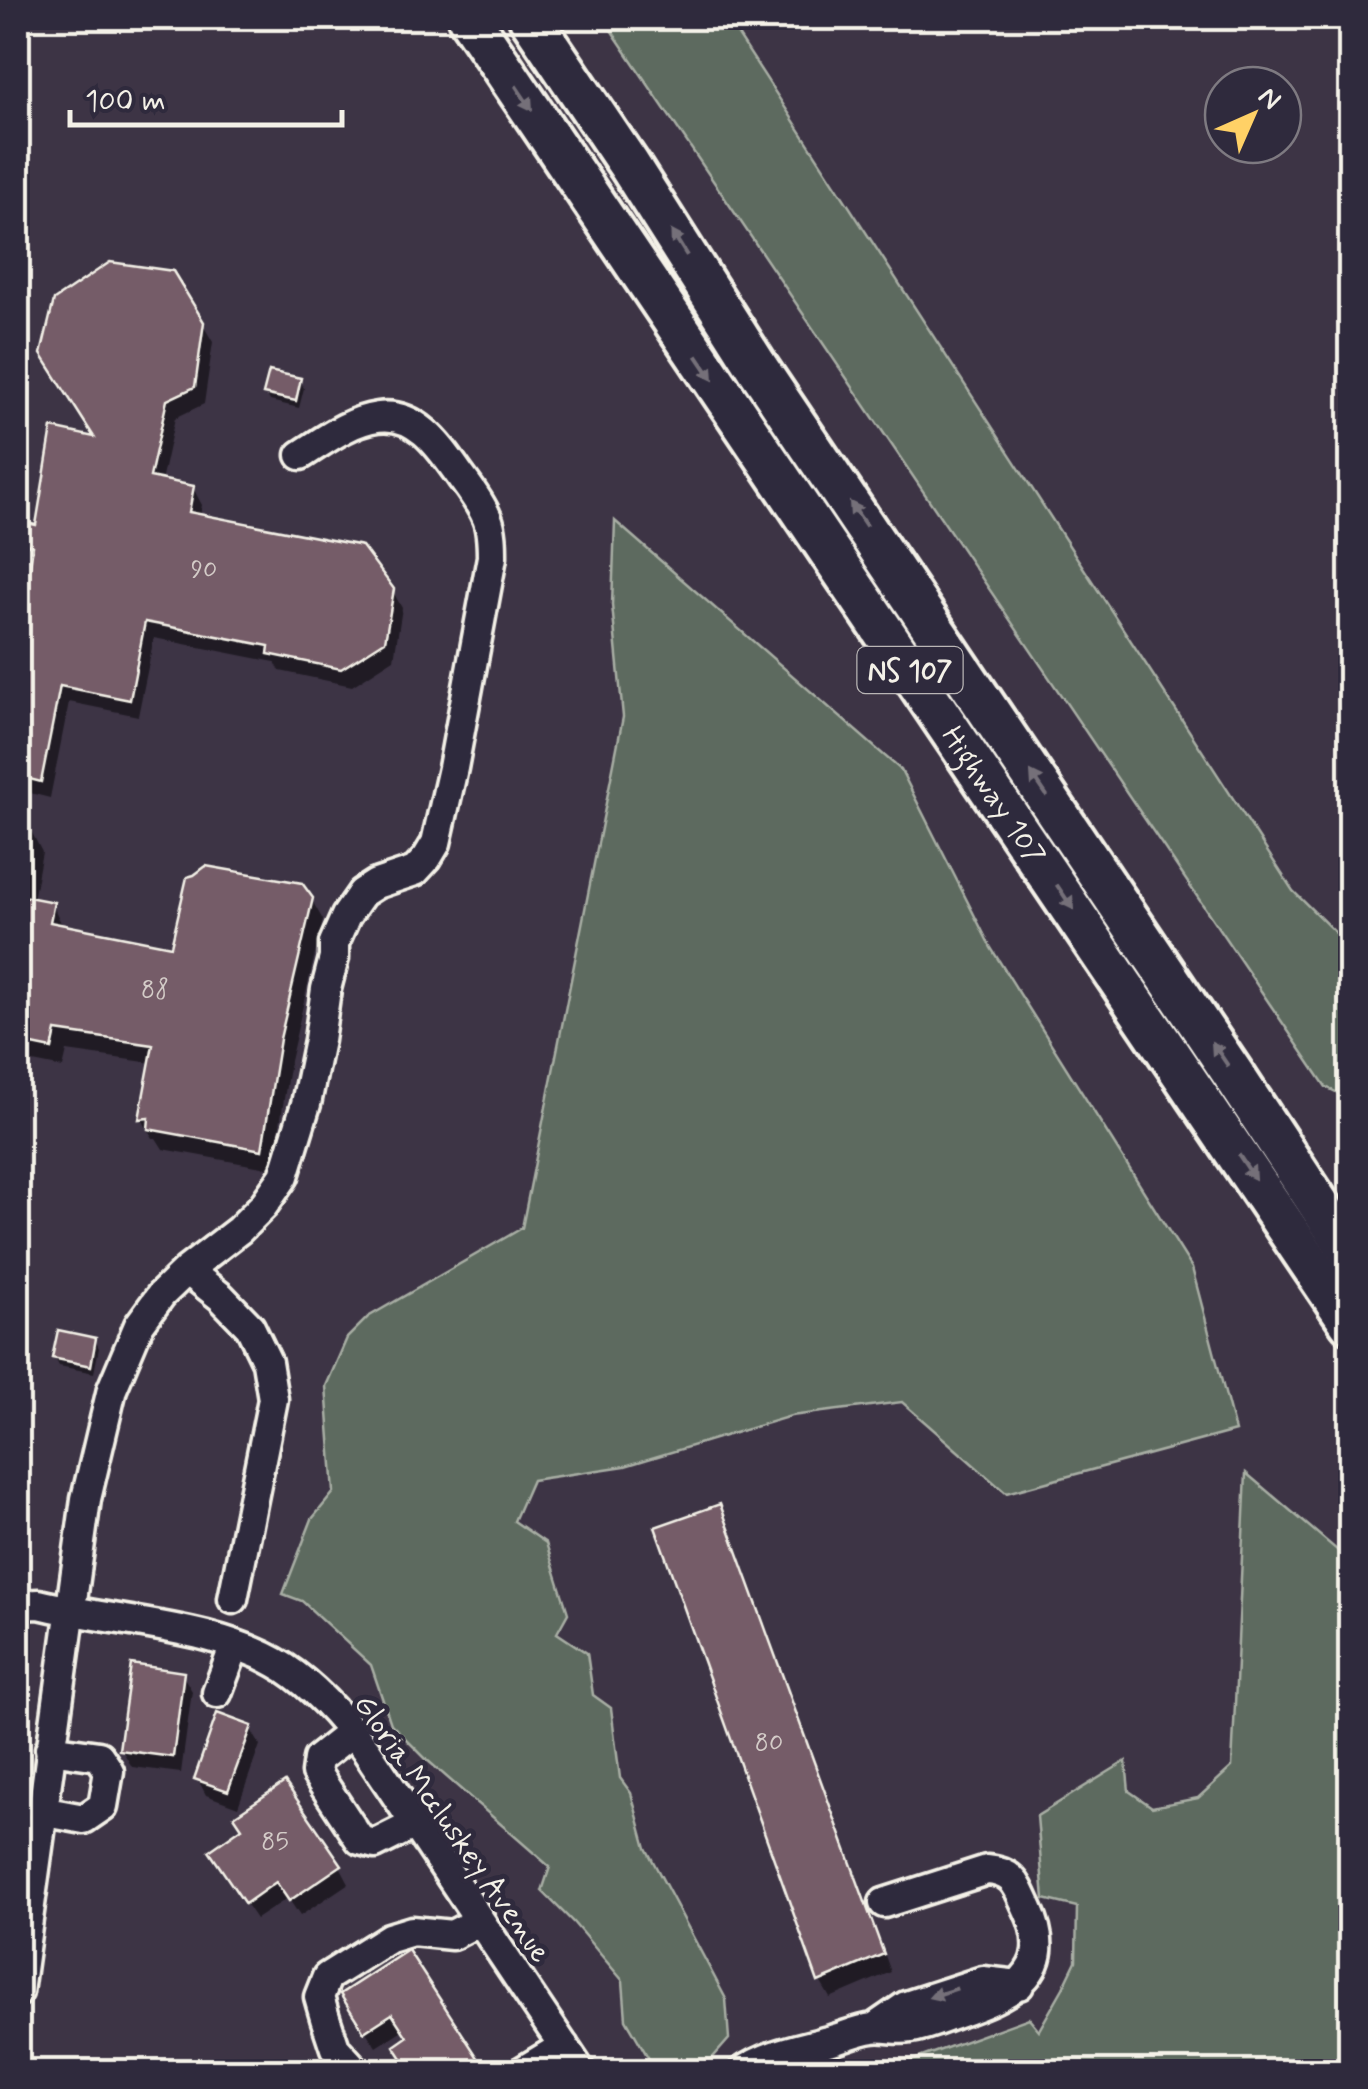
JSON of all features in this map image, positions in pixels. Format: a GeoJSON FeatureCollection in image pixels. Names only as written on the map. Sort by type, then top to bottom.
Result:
{"type":"FeatureCollection","features":[{"type":"Feature","properties":{"kind":"highway","name":"Highway 107"},"geometry":{"type":"LineString","coordinates":[[469,18],[1350,1322]]}},
{"type":"Feature","properties":{"kind":"highway","name":"Highway 107"},"geometry":{"type":"LineString","coordinates":[[530,18],[630,165],[759,370],[1350,1252]]}},
{"type":"Feature","properties":{"kind":"street"},"geometry":{"type":"LineString","coordinates":[[18,1992],[68,1612],[86,1499],[112,1389],[139,1324],[161,1296],[264,1206],[284,1176],[309,1088],[334,943],[346,916],[362,893],[415,871],[436,843],[492,557],[487,518],[472,493],[440,446],[402,418],[381,416],[351,424],[301,455]]}},
{"type":"Feature","properties":{"kind":"street"},"geometry":{"type":"LineString","coordinates":[[188,1270],[221,1296],[250,1327],[267,1362],[273,1399],[233,1599]]}},
{"type":"Feature","properties":{"kind":"street","name":"Gloria Mccluskey Avenue"},"geometry":{"type":"LineString","coordinates":[[18,1604],[39,1604],[185,1632],[236,1645],[286,1668],[352,1732],[582,2072]]}},
{"type":"Feature","properties":{"kind":"street"},"geometry":{"type":"LineString","coordinates":[[217,1693],[236,1645]]}},
{"type":"Feature","properties":{"kind":"street"},"geometry":{"type":"LineString","coordinates":[[352,1732],[318,1759],[316,1773],[360,1840],[375,1844],[415,1824]]}},
{"type":"Feature","properties":{"kind":"street"},"geometry":{"type":"LineString","coordinates":[[41,1811],[84,1819],[103,1806],[108,1771],[99,1756],[50,1749]]}},
{"type":"Feature","properties":{"kind":"street"},"geometry":{"type":"LineString","coordinates":[[742,2072],[757,2061],[874,2028],[906,2006],[983,1980],[1019,1985],[1031,1969],[1038,1948],[1032,1919],[1016,1884],[1002,1871],[987,1870],[884,1902]]}},
{"type":"Feature","properties":{"kind":"street"},"geometry":{"type":"LineString","coordinates":[[356,2072],[334,2048],[318,1997],[327,1978],[390,1938],[412,1932],[452,1935],[479,1921]]}},
{"type":"Feature","properties":{"kind":"street"},"geometry":{"type":"LineString","coordinates":[[520,2072],[564,2046]]}},
{"type":"Feature","properties":{"kind":"green space"},"geometry":{"type":"Polygon","coordinates":[[[603,18],[727,18],[1293,891],[1350,947],[1350,1099],[1326,1087],[603,18]]]}},
{"type":"Feature","properties":{"kind":"green space"},"geometry":{"type":"Polygon","coordinates":[[[615,521],[901,770],[991,948],[1192,1268],[1235,1431],[1006,1493],[902,1402],[791,1416],[625,1466],[532,1480],[514,1521],[546,1543],[568,1613],[557,1633],[587,1653],[593,1695],[611,1708],[620,1778],[631,1793],[646,1848],[726,1999],[729,2039],[701,2071],[656,2071],[626,2019],[623,1981],[542,1891],[550,1867],[391,1724],[371,1665],[302,1601],[283,1594],[312,1519],[334,1492],[326,1386],[347,1338],[368,1317],[522,1228],[623,717],[612,605],[615,521]]]}},
{"type":"Feature","properties":{"kind":"green space"},"geometry":{"type":"Polygon","coordinates":[[[1246,1473],[1350,1561],[1350,2071],[883,2071],[1029,2018],[1039,2030],[1076,1961],[1077,1907],[1044,1899],[1037,1816],[1126,1761],[1129,1791],[1152,1807],[1198,1798],[1232,1767],[1246,1473]]]}},
{"type":"Feature","properties":{"kind":"building"},"geometry":{"type":"Polygon","coordinates":[[[110,262],[173,271],[204,322],[195,387],[167,400],[150,477],[194,486],[189,512],[362,546],[394,589],[385,641],[341,669],[268,654],[269,646],[145,622],[130,700],[60,686],[41,782],[18,776],[18,648],[33,546],[18,542],[18,521],[36,525],[52,428],[94,437],[41,354],[54,300],[110,262]]]}},
{"type":"Feature","properties":{"kind":"building"},"geometry":{"type":"Polygon","coordinates":[[[269,371],[301,378],[296,401],[263,394],[269,371]]]}},
{"type":"Feature","properties":{"kind":"building"},"geometry":{"type":"Polygon","coordinates":[[[206,866],[302,883],[313,898],[280,1039],[262,1150],[148,1129],[149,1118],[139,1119],[153,1045],[56,1031],[52,1049],[18,1042],[18,895],[54,902],[50,922],[171,946],[187,877],[206,866]]]}},
{"type":"Feature","properties":{"kind":"building"},"geometry":{"type":"Polygon","coordinates":[[[58,1330],[96,1338],[91,1366],[52,1358],[58,1330]]]}},
{"type":"Feature","properties":{"kind":"building"},"geometry":{"type":"Polygon","coordinates":[[[720,1504],[884,1954],[818,1982],[655,1527],[720,1504]]]}},
{"type":"Feature","properties":{"kind":"building"},"geometry":{"type":"Polygon","coordinates":[[[131,1664],[184,1672],[173,1757],[119,1750],[131,1664]]]}},
{"type":"Feature","properties":{"kind":"building"},"geometry":{"type":"Polygon","coordinates":[[[217,1713],[252,1726],[228,1791],[194,1779],[217,1713]]]}},
{"type":"Feature","properties":{"kind":"building"},"geometry":{"type":"Polygon","coordinates":[[[285,1782],[342,1865],[289,1901],[276,1882],[245,1904],[209,1851],[242,1828],[234,1816],[285,1782]]]}},
{"type":"Feature","properties":{"kind":"building"},"geometry":{"type":"Polygon","coordinates":[[[408,1950],[482,2064],[471,2072],[411,2072],[394,2046],[407,2037],[392,2014],[364,2032],[340,1994],[408,1950]]]}}]}
